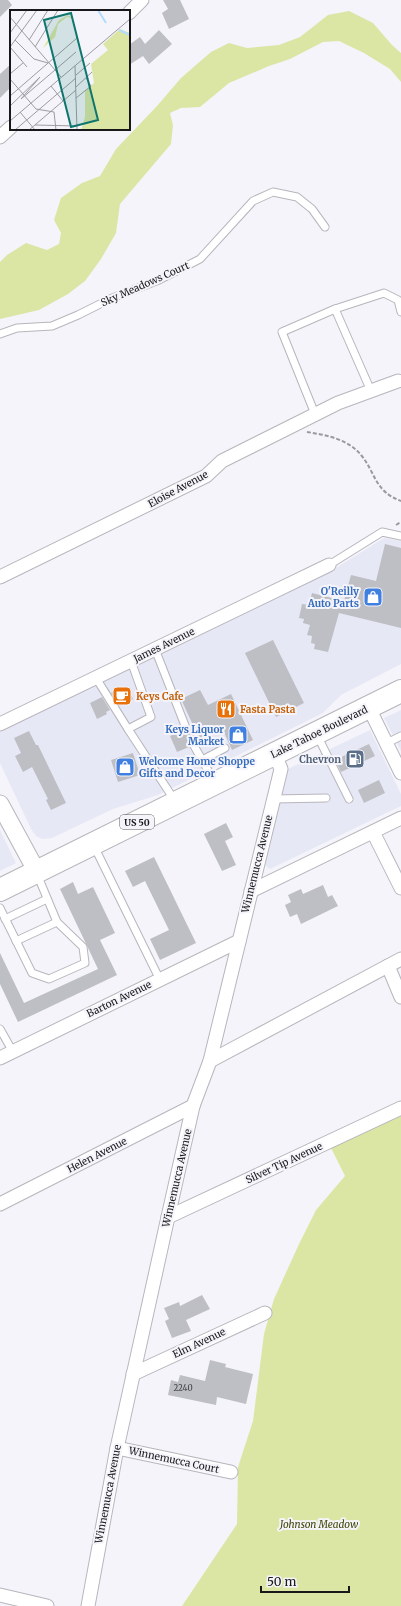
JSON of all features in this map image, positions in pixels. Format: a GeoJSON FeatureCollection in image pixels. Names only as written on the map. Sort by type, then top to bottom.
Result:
{"type":"FeatureCollection","features":[{"type":"Feature","properties":{"kind":"highway","name":"Lake Tahoe Boulevard"},"geometry":{"type":"LineString","coordinates":[[0,890],[401,691]]}},
{"type":"Feature","properties":{"kind":"street"},"geometry":{"type":"LineString","coordinates":[[130,12],[142,0]]}},
{"type":"Feature","properties":{"kind":"street"},"geometry":{"type":"LineString","coordinates":[[0,137],[10,128]]}},
{"type":"Feature","properties":{"kind":"street","name":"Eloise Avenue"},"geometry":{"type":"LineString","coordinates":[[0,577],[206,476],[222,461],[315,414],[399,378]]}},
{"type":"Feature","properties":{"kind":"street","name":"James Avenue"},"geometry":{"type":"LineString","coordinates":[[0,724],[329,565]]}},
{"type":"Feature","properties":{"kind":"street"},"geometry":{"type":"LineString","coordinates":[[369,708],[400,767]]}},
{"type":"Feature","properties":{"kind":"street","name":"Winnemucca Avenue"},"geometry":{"type":"LineString","coordinates":[[88,1606],[117,1448],[193,1106],[210,1061],[281,769],[275,754]]}},
{"type":"Feature","properties":{"kind":"street"},"geometry":{"type":"LineString","coordinates":[[0,804],[37,872]]}},
{"type":"Feature","properties":{"kind":"street"},"geometry":{"type":"LineString","coordinates":[[251,891],[401,818]]}},
{"type":"Feature","properties":{"kind":"street"},"geometry":{"type":"LineString","coordinates":[[373,832],[401,888]]}},
{"type":"Feature","properties":{"kind":"street","name":"Barton Avenue"},"geometry":{"type":"LineString","coordinates":[[0,1058],[239,941]]}},
{"type":"Feature","properties":{"kind":"street"},"geometry":{"type":"LineString","coordinates":[[210,1061],[401,959]]}},
{"type":"Feature","properties":{"kind":"street"},"geometry":{"type":"LineString","coordinates":[[388,966],[401,997]]}},
{"type":"Feature","properties":{"kind":"street","name":"Helen Avenue"},"geometry":{"type":"LineString","coordinates":[[0,1204],[193,1106]]}},
{"type":"Feature","properties":{"kind":"street","name":"Silver Tip Avenue"},"geometry":{"type":"LineString","coordinates":[[168,1217],[401,1108]]}},
{"type":"Feature","properties":{"kind":"street","name":"Elm Avenue"},"geometry":{"type":"LineString","coordinates":[[133,1374],[265,1313]]}},
{"type":"Feature","properties":{"kind":"street","name":"Winnemucca Court"},"geometry":{"type":"LineString","coordinates":[[117,1448],[231,1472]]}},
{"type":"Feature","properties":{"kind":"street"},"geometry":{"type":"LineString","coordinates":[[0,1595],[47,1606]]}},
{"type":"Feature","properties":{"kind":"lane","name":"Sky Meadows Court"},"geometry":{"type":"LineString","coordinates":[[0,334],[18,328],[52,326],[110,299],[159,280],[200,259],[253,200],[273,192],[297,197],[312,209],[325,227]]}},
{"type":"Feature","properties":{"kind":"lane"},"geometry":{"type":"LineString","coordinates":[[315,414],[282,332],[335,309],[384,293],[398,300],[401,312]]}},
{"type":"Feature","properties":{"kind":"lane"},"geometry":{"type":"LineString","coordinates":[[335,309],[371,391]]}},
{"type":"Feature","properties":{"kind":"lane"},"geometry":{"type":"LineString","coordinates":[[329,565],[382,532],[401,536]]}},
{"type":"Feature","properties":{"kind":"lane"},"geometry":{"type":"LineString","coordinates":[[155,649],[186,728]]}},
{"type":"Feature","properties":{"kind":"lane"},"geometry":{"type":"LineString","coordinates":[[128,729],[150,716],[131,661]]}},
{"type":"Feature","properties":{"kind":"lane"},"geometry":{"type":"LineString","coordinates":[[96,678],[176,803]]}},
{"type":"Feature","properties":{"kind":"lane"},"geometry":{"type":"LineString","coordinates":[[316,734],[349,799]]}},
{"type":"Feature","properties":{"kind":"lane"},"geometry":{"type":"LineString","coordinates":[[387,743],[401,736]]}},
{"type":"Feature","properties":{"kind":"lane"},"geometry":{"type":"LineString","coordinates":[[194,744],[215,783]]}},
{"type":"Feature","properties":{"kind":"lane"},"geometry":{"type":"LineString","coordinates":[[202,760],[225,748]]}},
{"type":"Feature","properties":{"kind":"lane"},"geometry":{"type":"LineString","coordinates":[[273,799],[326,798]]}},
{"type":"Feature","properties":{"kind":"lane"},"geometry":{"type":"LineString","coordinates":[[94,844],[160,980]]}},
{"type":"Feature","properties":{"kind":"lane"},"geometry":{"type":"LineString","coordinates":[[0,908],[32,974],[50,979],[86,963],[83,947],[57,922],[37,872]]}},
{"type":"Feature","properties":{"kind":"lane"},"geometry":{"type":"LineString","coordinates":[[5,919],[47,899]]}},
{"type":"Feature","properties":{"kind":"lane"},"geometry":{"type":"LineString","coordinates":[[16,941],[57,922]]}},
{"type":"Feature","properties":{"kind":"lane"},"geometry":{"type":"LineString","coordinates":[[0,1029],[13,1052]]}},
{"type":"Feature","properties":{"kind":"path"},"geometry":{"type":"LineString","coordinates":[[305,432],[337,438],[353,448],[360,454],[376,482],[384,492],[401,501]]}},
{"type":"Feature","properties":{"kind":"shaded area"},"geometry":{"type":"Polygon","coordinates":[[[384,538],[401,541],[401,664],[341,695],[323,713],[158,795],[113,809],[52,838],[42,839],[36,836],[31,829],[0,763],[0,729],[339,566],[384,538]]]}},
{"type":"Feature","properties":{"kind":"shaded area"},"geometry":{"type":"Polygon","coordinates":[[[401,710],[401,751],[384,718],[401,710]]]}},
{"type":"Feature","properties":{"kind":"shaded area"},"geometry":{"type":"Polygon","coordinates":[[[370,730],[401,794],[401,806],[270,869],[265,865],[288,769],[370,730]]]}},
{"type":"Feature","properties":{"kind":"shaded area"},"geometry":{"type":"Polygon","coordinates":[[[0,830],[16,863],[0,871],[0,830]]]}},
{"type":"Feature","properties":{"kind":"green space"},"geometry":{"type":"Polygon","coordinates":[[[349,11],[373,23],[401,53],[401,82],[390,69],[364,53],[339,41],[323,42],[290,59],[229,83],[200,107],[181,108],[170,113],[173,125],[171,144],[120,204],[116,233],[101,259],[85,281],[68,294],[39,310],[0,319],[0,262],[7,255],[26,243],[47,250],[59,244],[61,233],[54,220],[61,198],[82,183],[100,176],[116,149],[157,106],[181,78],[211,52],[229,43],[247,48],[279,45],[300,37],[328,15],[349,11]]]}},
{"type":"Feature","properties":{"kind":"green space","name":"Johnson Meadow"},"geometry":{"type":"Polygon","coordinates":[[[401,1114],[401,1606],[182,1606],[237,1524],[238,1467],[253,1421],[264,1334],[274,1299],[316,1210],[345,1176],[331,1148],[401,1114]]]}},
{"type":"Feature","properties":{"kind":"building"},"geometry":{"type":"Polygon","coordinates":[[[0,0],[8,0],[12,5],[0,17],[0,0]]]}},
{"type":"Feature","properties":{"kind":"building"},"geometry":{"type":"Polygon","coordinates":[[[163,0],[180,0],[189,19],[169,29],[162,13],[168,9],[163,0]]]}},
{"type":"Feature","properties":{"kind":"building"},"geometry":{"type":"Polygon","coordinates":[[[159,30],[172,44],[149,64],[143,56],[130,64],[130,44],[140,37],[145,44],[159,30]]]}},
{"type":"Feature","properties":{"kind":"building"},"geometry":{"type":"Polygon","coordinates":[[[10,65],[10,88],[0,98],[0,74],[10,65]]]}},
{"type":"Feature","properties":{"kind":"building","name":"O'Reilly Auto Parts"},"geometry":{"type":"Polygon","coordinates":[[[385,544],[401,548],[401,628],[339,613],[328,652],[314,649],[315,644],[311,643],[312,636],[307,635],[310,625],[303,623],[304,619],[299,618],[302,604],[309,605],[312,593],[344,601],[351,575],[376,581],[385,544]]]}},
{"type":"Feature","properties":{"kind":"building"},"geometry":{"type":"Polygon","coordinates":[[[273,640],[304,703],[276,717],[245,653],[273,640]]]}},
{"type":"Feature","properties":{"kind":"building","name":"Keys Cafe"},"geometry":{"type":"Polygon","coordinates":[[[120,688],[122,692],[128,689],[133,699],[119,706],[111,693],[120,688]]]}},
{"type":"Feature","properties":{"kind":"building"},"geometry":{"type":"Polygon","coordinates":[[[200,690],[208,705],[231,694],[253,740],[232,750],[223,730],[198,742],[191,740],[189,742],[189,747],[177,752],[170,736],[182,730],[185,733],[188,732],[193,725],[181,699],[200,690]]]}},
{"type":"Feature","properties":{"kind":"building"},"geometry":{"type":"Polygon","coordinates":[[[102,697],[110,710],[106,712],[107,714],[97,719],[90,703],[102,697]]]}},
{"type":"Feature","properties":{"kind":"building"},"geometry":{"type":"Polygon","coordinates":[[[29,731],[36,745],[38,745],[66,803],[51,810],[46,800],[48,799],[32,767],[23,772],[15,756],[21,753],[14,738],[29,731]]]}},
{"type":"Feature","properties":{"kind":"building"},"geometry":{"type":"Polygon","coordinates":[[[369,744],[375,756],[341,772],[335,760],[369,744]]]}},
{"type":"Feature","properties":{"kind":"building","name":"Welcome Home Shoppe Gifts and Decor"},"geometry":{"type":"Polygon","coordinates":[[[133,753],[140,775],[118,782],[111,760],[133,753]]]}},
{"type":"Feature","properties":{"kind":"building"},"geometry":{"type":"Polygon","coordinates":[[[379,780],[385,793],[364,803],[358,790],[379,780]]]}},
{"type":"Feature","properties":{"kind":"building"},"geometry":{"type":"Polygon","coordinates":[[[226,823],[233,837],[225,841],[236,865],[222,871],[204,834],[226,823]]]}},
{"type":"Feature","properties":{"kind":"building"},"geometry":{"type":"Polygon","coordinates":[[[154,857],[196,943],[160,960],[150,939],[169,930],[145,881],[133,887],[125,871],[154,857]]]}},
{"type":"Feature","properties":{"kind":"building"},"geometry":{"type":"Polygon","coordinates":[[[73,882],[78,894],[93,887],[115,933],[100,940],[117,975],[18,1022],[0,984],[0,953],[24,1003],[98,969],[60,889],[73,882]]]}},
{"type":"Feature","properties":{"kind":"building"},"geometry":{"type":"Polygon","coordinates":[[[323,885],[328,897],[332,895],[338,906],[301,924],[297,914],[290,917],[285,905],[291,902],[288,895],[301,889],[303,894],[323,885]]]}},
{"type":"Feature","properties":{"kind":"building"},"geometry":{"type":"Polygon","coordinates":[[[202,1295],[210,1309],[186,1320],[191,1331],[172,1338],[165,1321],[169,1319],[164,1308],[179,1302],[180,1306],[202,1295]]]}},
{"type":"Feature","properties":{"kind":"building"},"geometry":{"type":"Polygon","coordinates":[[[210,1360],[226,1364],[225,1367],[253,1374],[246,1404],[217,1397],[216,1405],[168,1395],[171,1380],[178,1382],[180,1375],[205,1381],[210,1360]]]}},
{"type":"Feature","properties":{"kind":"place","name":"O'Reilly Auto Parts"},"geometry":{"type":"Point","coordinates":[373,597]}},
{"type":"Feature","properties":{"kind":"place","name":"Keys Cafe"},"geometry":{"type":"Point","coordinates":[122,696]}},
{"type":"Feature","properties":{"kind":"place","name":"Fasta Pasta"},"geometry":{"type":"Point","coordinates":[226,709]}},
{"type":"Feature","properties":{"kind":"place","name":"Keys Liquor Market"},"geometry":{"type":"Point","coordinates":[238,735]}},
{"type":"Feature","properties":{"kind":"place","name":"Chevron"},"geometry":{"type":"Point","coordinates":[355,759]}},
{"type":"Feature","properties":{"kind":"place","name":"Welcome Home Shoppe Gifts and Decor"},"geometry":{"type":"Point","coordinates":[125,767]}}]}
